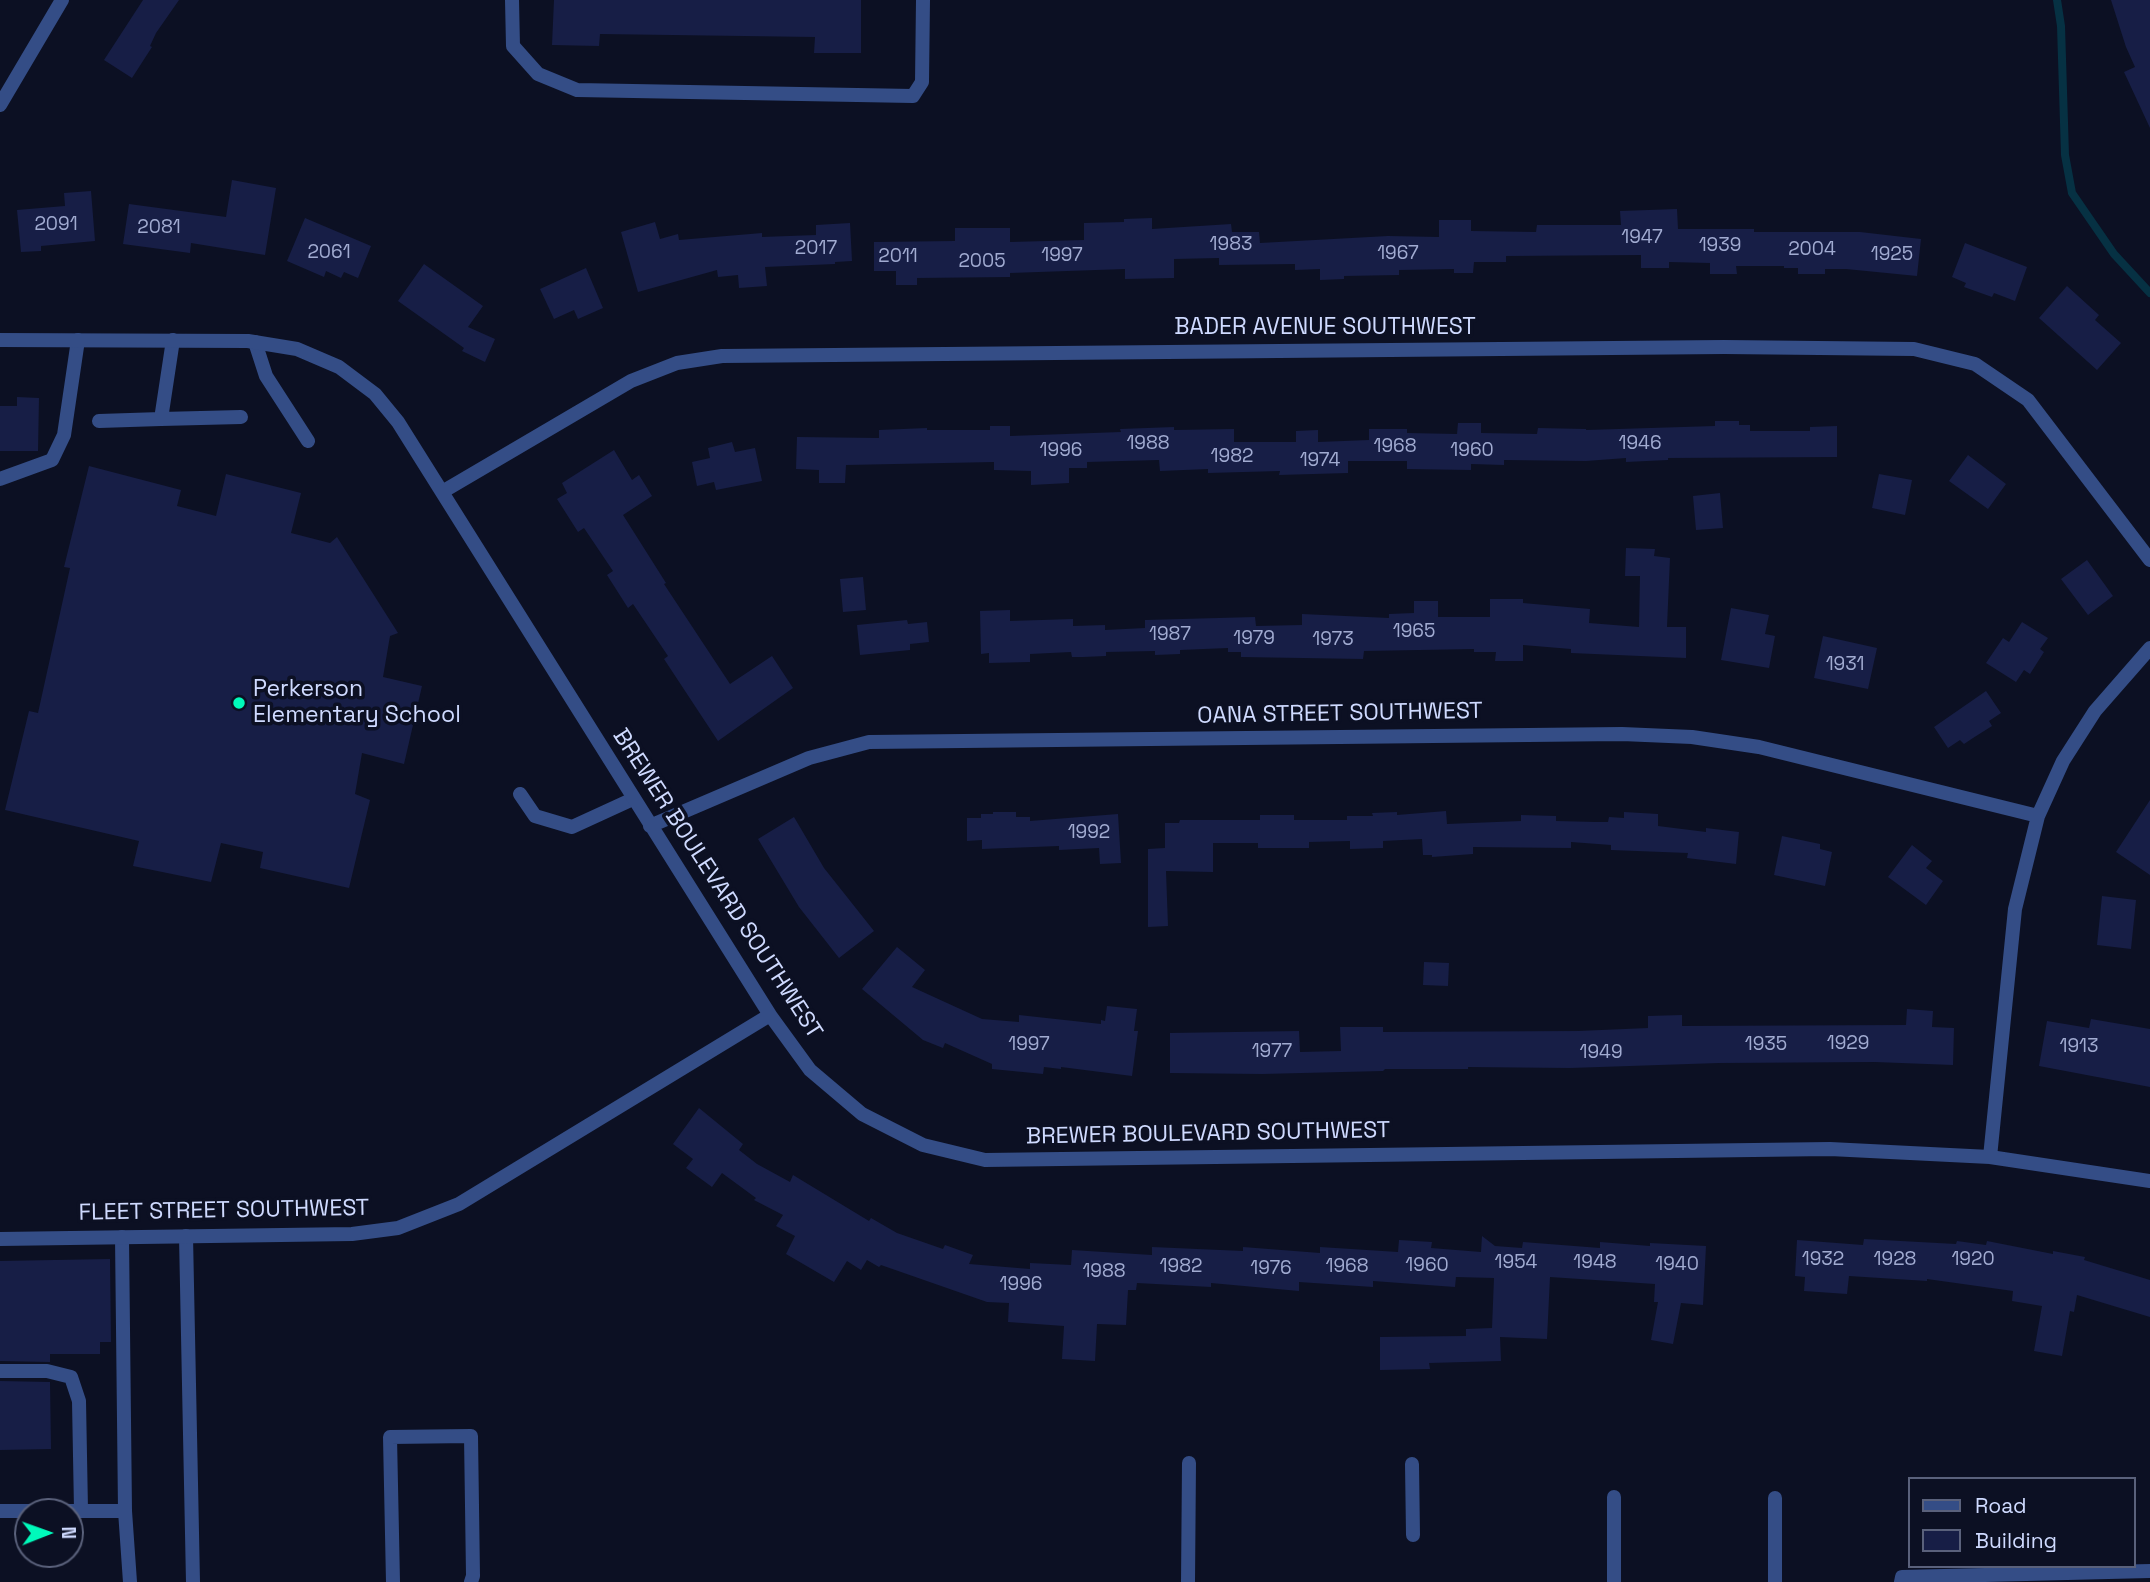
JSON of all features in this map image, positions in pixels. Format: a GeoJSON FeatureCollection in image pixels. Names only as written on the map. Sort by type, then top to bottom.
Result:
{"type":"FeatureCollection","features":[{"type":"Feature","properties":{"kind":"street"},"geometry":{"type":"LineString","coordinates":[[0,105],[62,0]]}},
{"type":"Feature","properties":{"kind":"street"},"geometry":{"type":"LineString","coordinates":[[512,0],[513,46],[538,74],[578,90],[913,96],[922,82],[923,0]]}},
{"type":"Feature","properties":{"kind":"street","name":"BREWER BOULEVARD SOUTHWEST"},"geometry":{"type":"LineString","coordinates":[[0,340],[255,342],[297,349],[339,367],[375,394],[398,422],[770,1015],[810,1070],[862,1114],[923,1145],[985,1160],[1830,1149],[1990,1157],[2150,1181]]}},
{"type":"Feature","properties":{"kind":"street"},"geometry":{"type":"LineString","coordinates":[[0,479],[52,460],[64,435],[78,340]]}},
{"type":"Feature","properties":{"kind":"street"},"geometry":{"type":"LineString","coordinates":[[160,419],[173,340]]}},
{"type":"Feature","properties":{"kind":"street"},"geometry":{"type":"LineString","coordinates":[[255,342],[266,376],[308,441]]}},
{"type":"Feature","properties":{"kind":"street","name":"BADER AVENUE SOUTHWEST"},"geometry":{"type":"LineString","coordinates":[[442,492],[631,381],[677,363],[722,356],[1710,347],[1914,349],[1975,364],[2028,400],[2150,560]]}},
{"type":"Feature","properties":{"kind":"street"},"geometry":{"type":"LineString","coordinates":[[99,421],[241,417]]}},
{"type":"Feature","properties":{"kind":"street"},"geometry":{"type":"LineString","coordinates":[[1990,1157],[2015,909],[2038,816],[2063,761],[2095,711],[2150,648]]}},
{"type":"Feature","properties":{"kind":"street","name":"OANA STREET SOUTHWEST"},"geometry":{"type":"LineString","coordinates":[[650,826],[809,758],[869,741],[1622,734],[1692,737],[1759,747],[2038,816]]}},
{"type":"Feature","properties":{"kind":"street"},"geometry":{"type":"LineString","coordinates":[[520,794],[535,816],[572,827],[633,799]]}},
{"type":"Feature","properties":{"kind":"street","name":"FLEET STREET SOUTHWEST"},"geometry":{"type":"LineString","coordinates":[[0,1239],[352,1234],[398,1228],[459,1204],[770,1015]]}},
{"type":"Feature","properties":{"kind":"street"},"geometry":{"type":"LineString","coordinates":[[186,1236],[193,1582]]}},
{"type":"Feature","properties":{"kind":"street"},"geometry":{"type":"LineString","coordinates":[[122,1237],[125,1511],[130,1582]]}},
{"type":"Feature","properties":{"kind":"street"},"geometry":{"type":"LineString","coordinates":[[0,1371],[47,1371],[71,1377],[79,1401],[81,1498]]}},
{"type":"Feature","properties":{"kind":"street"},"geometry":{"type":"LineString","coordinates":[[393,1582],[390,1437],[471,1436],[471,1582]]}},
{"type":"Feature","properties":{"kind":"street"},"geometry":{"type":"LineString","coordinates":[[1188,1582],[1189,1463]]}},
{"type":"Feature","properties":{"kind":"street"},"geometry":{"type":"LineString","coordinates":[[1412,1464],[1413,1535]]}},
{"type":"Feature","properties":{"kind":"street"},"geometry":{"type":"LineString","coordinates":[[1614,1497],[1614,1582]]}},
{"type":"Feature","properties":{"kind":"street"},"geometry":{"type":"LineString","coordinates":[[1775,1498],[1775,1582]]}},
{"type":"Feature","properties":{"kind":"street"},"geometry":{"type":"LineString","coordinates":[[84,1510],[125,1511]]}},
{"type":"Feature","properties":{"kind":"street"},"geometry":{"type":"LineString","coordinates":[[1902,1582],[1902,1577],[2150,1571]]}},
{"type":"Feature","properties":{"kind":"building"},"geometry":{"type":"Polygon","coordinates":[[[143,0],[179,0],[156,33],[150,46],[152,47],[132,78],[104,60],[143,0]]]}},
{"type":"Feature","properties":{"kind":"building"},"geometry":{"type":"Polygon","coordinates":[[[554,0],[861,0],[861,53],[814,53],[815,37],[600,34],[599,46],[552,45],[554,0]]]}},
{"type":"Feature","properties":{"kind":"building"},"geometry":{"type":"Polygon","coordinates":[[[2111,0],[2150,0],[2150,128],[2124,72],[2135,67],[2111,0]]]}},
{"type":"Feature","properties":{"kind":"building"},"geometry":{"type":"Polygon","coordinates":[[[232,180],[276,188],[265,255],[191,243],[190,253],[123,244],[129,204],[226,217],[232,180]]]}},
{"type":"Feature","properties":{"kind":"building"},"geometry":{"type":"Polygon","coordinates":[[[91,191],[95,241],[41,246],[41,251],[21,252],[17,210],[65,206],[64,193],[91,191]]]}},
{"type":"Feature","properties":{"kind":"building"},"geometry":{"type":"Polygon","coordinates":[[[1677,209],[1678,229],[1860,232],[1921,239],[1917,276],[1846,269],[1825,269],[1825,274],[1798,274],[1798,268],[1784,266],[1736,266],[1737,274],[1710,274],[1710,263],[1669,262],[1669,268],[1641,268],[1641,255],[1506,256],[1506,262],[1474,262],[1473,273],[1454,273],[1454,269],[1399,270],[1399,275],[1344,276],[1344,279],[1320,280],[1320,269],[1295,270],[1295,264],[1219,265],[1219,258],[1174,259],[1174,278],[1125,279],[1125,269],[1010,273],[1010,277],[917,278],[917,285],[896,285],[896,271],[874,271],[874,242],[955,241],[955,228],[1010,228],[1010,242],[1084,240],[1084,223],[1152,218],[1152,229],[1231,224],[1232,232],[1259,232],[1260,243],[1388,236],[1439,237],[1439,220],[1471,220],[1471,231],[1536,232],[1537,225],[1621,225],[1620,211],[1677,209]]]}},
{"type":"Feature","properties":{"kind":"building"},"geometry":{"type":"Polygon","coordinates":[[[305,218],[371,246],[358,278],[344,272],[341,278],[326,271],[324,277],[287,261],[305,218]]]}},
{"type":"Feature","properties":{"kind":"building"},"geometry":{"type":"Polygon","coordinates":[[[655,222],[660,239],[678,234],[679,240],[762,233],[762,237],[816,235],[816,225],[850,223],[852,261],[765,267],[767,286],[739,288],[738,275],[718,277],[717,270],[638,292],[621,232],[655,222]]]}},
{"type":"Feature","properties":{"kind":"building"},"geometry":{"type":"Polygon","coordinates":[[[1965,243],[2027,267],[2015,301],[1994,293],[1992,297],[1964,287],[1966,283],[1952,277],[1965,243]]]}},
{"type":"Feature","properties":{"kind":"building"},"geometry":{"type":"Polygon","coordinates":[[[424,264],[483,306],[468,327],[495,339],[485,362],[462,351],[464,348],[398,301],[424,264]]]}},
{"type":"Feature","properties":{"kind":"building"},"geometry":{"type":"Polygon","coordinates":[[[586,268],[603,308],[578,319],[574,310],[554,319],[540,289],[586,268]]]}},
{"type":"Feature","properties":{"kind":"building"},"geometry":{"type":"Polygon","coordinates":[[[2067,286],[2099,315],[2095,320],[2121,343],[2097,370],[2039,318],[2067,286]]]}},
{"type":"Feature","properties":{"kind":"building"},"geometry":{"type":"Polygon","coordinates":[[[17,397],[39,398],[38,451],[0,451],[0,406],[17,406],[17,397]]]}},
{"type":"Feature","properties":{"kind":"building"},"geometry":{"type":"Polygon","coordinates":[[[1715,421],[1739,421],[1739,425],[1750,425],[1750,431],[1810,431],[1810,427],[1837,426],[1837,457],[1668,458],[1626,462],[1626,458],[1586,461],[1504,460],[1504,465],[1471,464],[1471,470],[1407,469],[1407,461],[1348,461],[1348,473],[1279,475],[1280,471],[1160,471],[1159,460],[1087,462],[1087,468],[1069,468],[1069,483],[1031,485],[1031,471],[994,470],[994,462],[846,465],[845,483],[819,483],[819,470],[796,469],[797,437],[879,438],[879,430],[990,430],[990,426],[1010,426],[1010,436],[1174,427],[1174,430],[1234,429],[1234,442],[1296,442],[1296,431],[1318,430],[1318,442],[1369,440],[1369,429],[1407,429],[1407,433],[1457,434],[1458,423],[1481,423],[1481,433],[1537,434],[1538,428],[1586,430],[1715,426],[1715,421]]]}},
{"type":"Feature","properties":{"kind":"building"},"geometry":{"type":"Polygon","coordinates":[[[732,442],[735,452],[755,448],[762,481],[716,490],[714,482],[697,486],[692,462],[710,458],[708,448],[732,442]]]}},
{"type":"Feature","properties":{"kind":"building"},"geometry":{"type":"Polygon","coordinates":[[[614,450],[632,480],[639,475],[652,496],[623,515],[666,583],[664,584],[730,684],[772,656],[793,688],[718,741],[664,659],[668,656],[633,604],[628,608],[607,575],[613,571],[584,528],[578,532],[557,499],[567,493],[562,483],[614,450]]]}},
{"type":"Feature","properties":{"kind":"building"},"geometry":{"type":"Polygon","coordinates":[[[1968,455],[2006,484],[1988,509],[1949,481],[1968,455]]]}},
{"type":"Feature","properties":{"kind":"building"},"geometry":{"type":"Polygon","coordinates":[[[89,466],[181,490],[177,506],[216,516],[226,474],[301,493],[291,533],[330,543],[337,537],[398,633],[390,636],[383,677],[422,686],[404,764],[362,753],[355,794],[370,800],[349,888],[260,868],[263,852],[221,843],[211,882],[133,866],[139,841],[5,810],[29,711],[38,713],[70,568],[64,567],[89,466]]]}},
{"type":"Feature","properties":{"kind":"building"},"geometry":{"type":"Polygon","coordinates":[[[1879,474],[1912,480],[1905,515],[1872,508],[1879,474]]]}},
{"type":"Feature","properties":{"kind":"building"},"geometry":{"type":"Polygon","coordinates":[[[1720,493],[1723,528],[1696,530],[1693,496],[1720,493]]]}},
{"type":"Feature","properties":{"kind":"building"},"geometry":{"type":"Polygon","coordinates":[[[1626,548],[1655,549],[1654,556],[1670,558],[1667,627],[1686,627],[1686,658],[1571,653],[1571,649],[1523,645],[1523,661],[1495,661],[1496,652],[1474,652],[1474,649],[1364,651],[1363,659],[1241,657],[1241,652],[1228,652],[1228,648],[1180,650],[1180,654],[1155,655],[1155,651],[1106,652],[1106,656],[1083,657],[1072,657],[1071,652],[1030,654],[1030,662],[989,663],[989,653],[981,654],[980,611],[1010,610],[1010,621],[1073,619],[1073,626],[1105,625],[1105,630],[1145,628],[1145,620],[1255,617],[1256,626],[1302,625],[1302,614],[1389,618],[1389,614],[1414,613],[1414,601],[1438,601],[1438,617],[1490,617],[1490,599],[1523,599],[1523,603],[1590,609],[1589,623],[1639,627],[1640,576],[1625,576],[1626,548]]]}},
{"type":"Feature","properties":{"kind":"building"},"geometry":{"type":"Polygon","coordinates":[[[2087,560],[2113,596],[2088,615],[2061,579],[2087,560]]]}},
{"type":"Feature","properties":{"kind":"building"},"geometry":{"type":"Polygon","coordinates":[[[863,577],[866,610],[843,612],[840,579],[863,577]]]}},
{"type":"Feature","properties":{"kind":"building"},"geometry":{"type":"Polygon","coordinates":[[[1731,608],[1769,615],[1765,634],[1775,636],[1769,668],[1721,660],[1731,608]]]}},
{"type":"Feature","properties":{"kind":"building"},"geometry":{"type":"Polygon","coordinates":[[[907,620],[908,624],[927,622],[929,642],[910,644],[910,650],[860,655],[857,625],[907,620]]]}},
{"type":"Feature","properties":{"kind":"building"},"geometry":{"type":"Polygon","coordinates":[[[2022,622],[2048,638],[2040,649],[2044,652],[2030,674],[2024,670],[2016,682],[1986,663],[2003,638],[2009,642],[2022,622]]]}},
{"type":"Feature","properties":{"kind":"building"},"geometry":{"type":"Polygon","coordinates":[[[1823,636],[1877,648],[1868,689],[1814,678],[1823,636]]]}},
{"type":"Feature","properties":{"kind":"building"},"geometry":{"type":"Polygon","coordinates":[[[1986,691],[2001,713],[1989,721],[1992,726],[1964,744],[1960,740],[1948,748],[1934,727],[1986,691]]]}},
{"type":"Feature","properties":{"kind":"building"},"geometry":{"type":"Polygon","coordinates":[[[2150,800],[2150,875],[2116,852],[2150,800]]]}},
{"type":"Feature","properties":{"kind":"building"},"geometry":{"type":"Polygon","coordinates":[[[1446,811],[1447,824],[1521,821],[1521,815],[1556,816],[1556,821],[1608,822],[1609,817],[1624,818],[1624,812],[1658,814],[1658,826],[1706,832],[1706,828],[1739,832],[1736,864],[1687,858],[1688,853],[1611,850],[1611,845],[1571,842],[1571,848],[1473,847],[1473,854],[1432,857],[1423,855],[1422,839],[1383,841],[1383,848],[1350,849],[1350,841],[1309,842],[1309,848],[1258,848],[1258,843],[1213,843],[1213,872],[1166,871],[1168,926],[1148,927],[1148,849],[1165,848],[1165,823],[1179,823],[1180,820],[1260,820],[1260,815],[1294,815],[1294,820],[1347,820],[1347,816],[1373,816],[1372,813],[1397,812],[1397,815],[1446,811]]]}},
{"type":"Feature","properties":{"kind":"building"},"geometry":{"type":"Polygon","coordinates":[[[1016,812],[1016,817],[1030,817],[1030,821],[1118,814],[1121,863],[1100,864],[1099,848],[1059,850],[1059,846],[982,849],[982,840],[967,841],[967,818],[981,818],[981,814],[1016,812]]]}},
{"type":"Feature","properties":{"kind":"building"},"geometry":{"type":"Polygon","coordinates":[[[794,817],[824,868],[874,931],[839,958],[799,907],[758,839],[794,817]]]}},
{"type":"Feature","properties":{"kind":"building"},"geometry":{"type":"Polygon","coordinates":[[[1782,836],[1820,844],[1820,849],[1832,852],[1825,886],[1774,875],[1782,836]]]}},
{"type":"Feature","properties":{"kind":"building"},"geometry":{"type":"Polygon","coordinates":[[[1912,845],[1932,861],[1926,868],[1943,881],[1926,905],[1888,877],[1912,845]]]}},
{"type":"Feature","properties":{"kind":"building"},"geometry":{"type":"Polygon","coordinates":[[[2102,896],[2136,900],[2131,949],[2097,945],[2102,896]]]}},
{"type":"Feature","properties":{"kind":"building"},"geometry":{"type":"Polygon","coordinates":[[[897,947],[925,970],[912,987],[982,1019],[1019,1022],[1019,1015],[1101,1024],[1101,1020],[1105,1021],[1107,1006],[1137,1009],[1134,1031],[1138,1031],[1132,1076],[1061,1067],[1044,1067],[1043,1074],[992,1069],[992,1064],[945,1043],[943,1048],[923,1040],[862,989],[897,947]]]}},
{"type":"Feature","properties":{"kind":"building"},"geometry":{"type":"Polygon","coordinates":[[[1424,962],[1449,963],[1448,986],[1423,985],[1424,962]]]}},
{"type":"Feature","properties":{"kind":"building"},"geometry":{"type":"Polygon","coordinates":[[[1907,1009],[1933,1011],[1932,1027],[1954,1028],[1953,1065],[1875,1062],[1719,1063],[1262,1074],[1170,1073],[1170,1033],[1299,1031],[1300,1052],[1341,1051],[1340,1027],[1383,1027],[1383,1032],[1578,1031],[1648,1028],[1648,1016],[1682,1015],[1682,1026],[1906,1025],[1907,1009]]]}},
{"type":"Feature","properties":{"kind":"building"},"geometry":{"type":"Polygon","coordinates":[[[2091,1019],[2150,1029],[2150,1087],[2039,1066],[2047,1021],[2089,1028],[2091,1019]]]}},
{"type":"Feature","properties":{"kind":"building"},"geometry":{"type":"Polygon","coordinates":[[[699,1108],[743,1144],[739,1150],[757,1164],[790,1182],[793,1175],[869,1221],[871,1218],[897,1233],[943,1249],[945,1245],[973,1255],[969,1264],[1030,1269],[1030,1263],[1071,1265],[1072,1250],[1152,1255],[1152,1247],[1243,1251],[1243,1247],[1320,1253],[1320,1247],[1398,1252],[1399,1240],[1432,1242],[1431,1248],[1481,1252],[1482,1236],[1495,1246],[1522,1248],[1523,1242],[1600,1248],[1600,1242],[1650,1246],[1650,1243],[1706,1246],[1703,1305],[1681,1303],[1673,1344],[1651,1340],[1658,1302],[1654,1302],[1655,1284],[1550,1277],[1547,1339],[1500,1337],[1501,1361],[1429,1363],[1430,1369],[1380,1370],[1380,1337],[1466,1336],[1466,1329],[1492,1328],[1494,1278],[1456,1277],[1455,1287],[1373,1281],[1373,1287],[1299,1282],[1299,1291],[1211,1283],[1211,1287],[1137,1283],[1136,1290],[1128,1290],[1126,1325],[1097,1324],[1095,1361],[1062,1359],[1064,1326],[1008,1322],[1009,1303],[987,1302],[881,1265],[879,1267],[867,1260],[861,1270],[847,1261],[834,1282],[786,1254],[795,1236],[776,1226],[783,1215],[754,1200],[756,1198],[722,1173],[712,1187],[686,1168],[693,1159],[673,1144],[699,1108]]]}},
{"type":"Feature","properties":{"kind":"building"},"geometry":{"type":"Polygon","coordinates":[[[1864,1239],[1956,1244],[1957,1241],[1986,1245],[1987,1241],[2053,1254],[2053,1251],[2085,1257],[2084,1260],[2150,1280],[2150,1317],[2077,1295],[2074,1312],[2070,1311],[2062,1356],[2034,1351],[2042,1306],[2012,1301],[2013,1291],[1927,1279],[1849,1276],[1847,1294],[1804,1291],[1805,1277],[1795,1276],[1797,1240],[1863,1245],[1864,1239]]]}},
{"type":"Feature","properties":{"kind":"building"},"geometry":{"type":"Polygon","coordinates":[[[110,1259],[111,1342],[100,1342],[100,1354],[50,1354],[50,1362],[0,1361],[0,1261],[110,1259]]]}},
{"type":"Feature","properties":{"kind":"building"},"geometry":{"type":"Polygon","coordinates":[[[0,1381],[50,1382],[51,1449],[0,1450],[0,1381]]]}},
{"type":"Feature","properties":{"kind":"waterway"},"geometry":{"type":"LineString","coordinates":[[2057,0],[2061,26],[2065,155],[2072,193],[2114,254],[2150,293]]}},
{"type":"Feature","properties":{"kind":"place","name":"Perkerson Elementary School"},"geometry":{"type":"Point","coordinates":[239,703]}}]}
